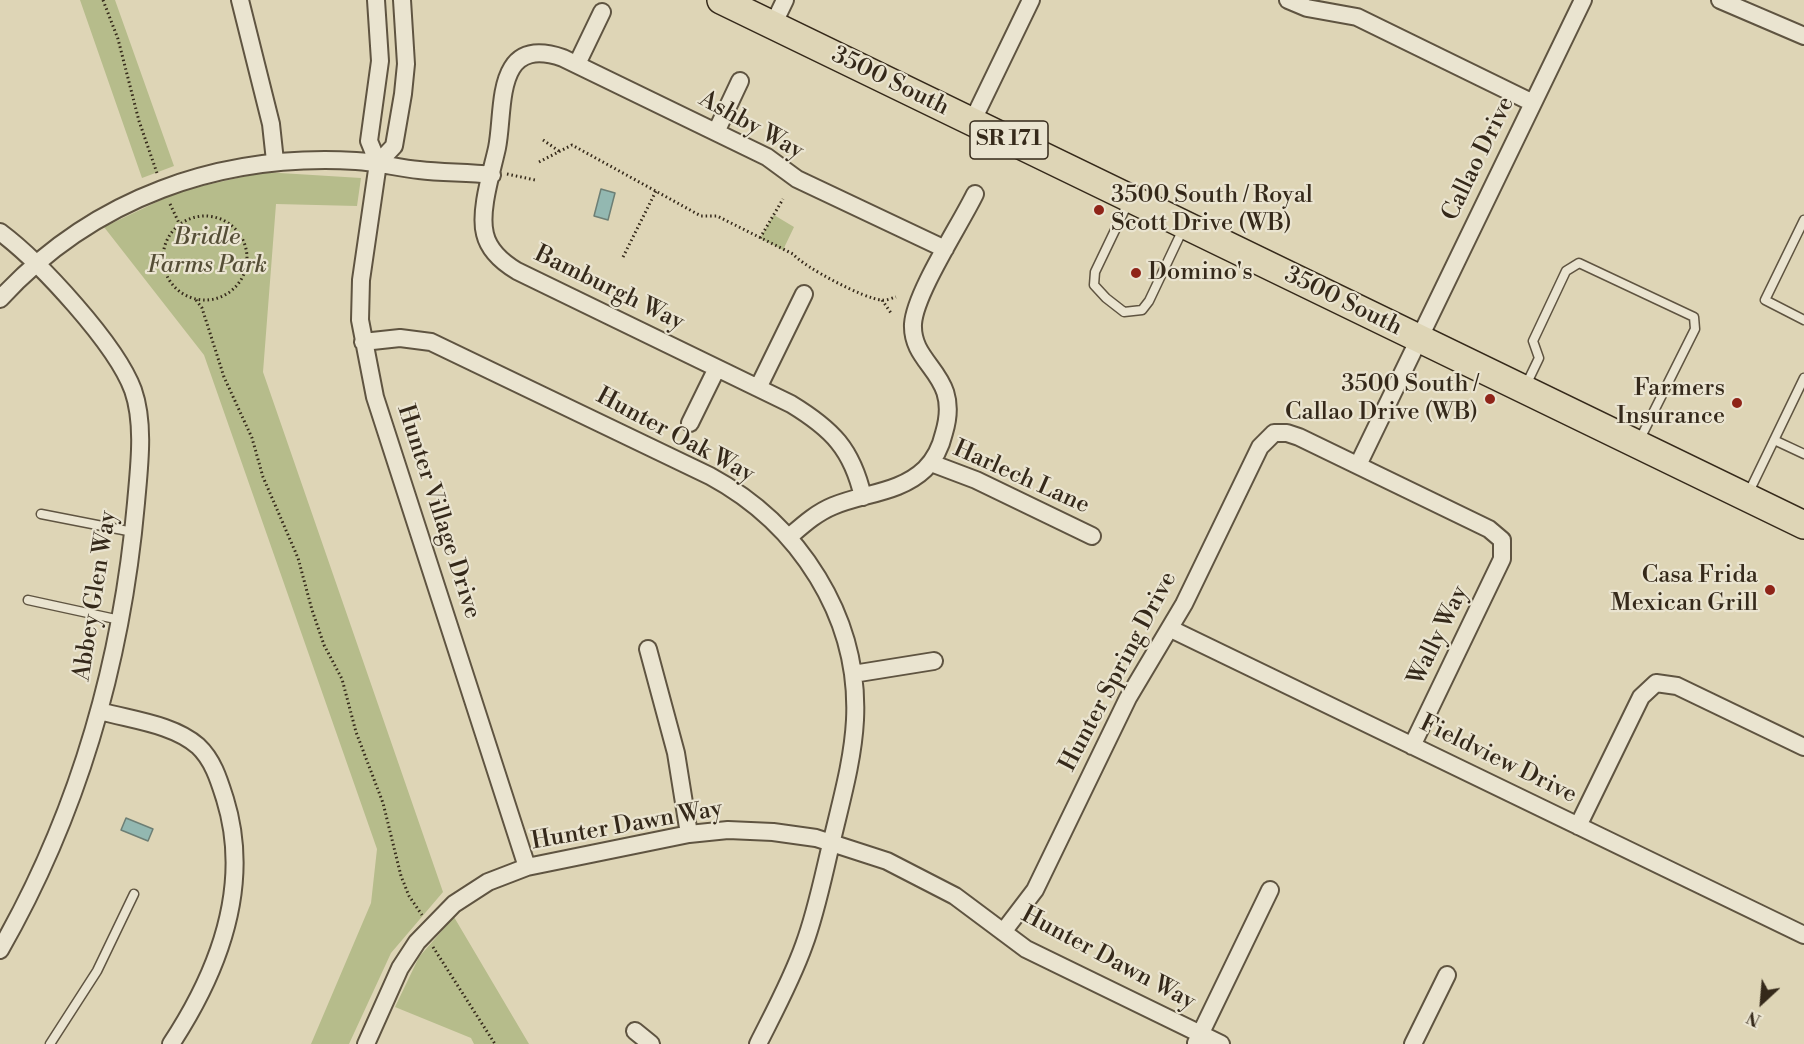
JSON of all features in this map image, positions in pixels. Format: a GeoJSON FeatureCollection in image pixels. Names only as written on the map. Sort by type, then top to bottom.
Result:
{"type":"FeatureCollection","features":[{"type":"Feature","properties":{"kind":"main road","name":"3500 South"},"geometry":{"type":"LineString","coordinates":[[721,0],[1804,525]]}},
{"type":"Feature","properties":{"kind":"street"},"geometry":{"type":"LineString","coordinates":[[240,0],[271,124],[275,161]]}},
{"type":"Feature","properties":{"kind":"street","name":"Hunter Village Drive"},"geometry":{"type":"LineString","coordinates":[[376,0],[380,61],[369,141],[378,163],[361,280],[360,320],[363,342],[375,397],[527,867]]}},
{"type":"Feature","properties":{"kind":"street","name":"Hunter Village Drive"},"geometry":{"type":"LineString","coordinates":[[378,163],[394,146],[403,94],[406,64],[402,0]]}},
{"type":"Feature","properties":{"kind":"street"},"geometry":{"type":"LineString","coordinates":[[773,25],[785,0]]}},
{"type":"Feature","properties":{"kind":"street"},"geometry":{"type":"LineString","coordinates":[[972,122],[1031,0]]}},
{"type":"Feature","properties":{"kind":"street"},"geometry":{"type":"LineString","coordinates":[[1288,0],[1307,9],[1357,17],[1533,103]]}},
{"type":"Feature","properties":{"kind":"street","name":"Callao Drive"},"geometry":{"type":"LineString","coordinates":[[1358,465],[1583,0]]}},
{"type":"Feature","properties":{"kind":"street"},"geometry":{"type":"LineString","coordinates":[[1720,0],[1804,36]]}},
{"type":"Feature","properties":{"kind":"street"},"geometry":{"type":"LineString","coordinates":[[577,64],[602,12]]}},
{"type":"Feature","properties":{"kind":"street","name":"Ashby Way"},"geometry":{"type":"LineString","coordinates":[[532,55],[548,53],[577,64],[772,160],[797,179],[945,249]]}},
{"type":"Feature","properties":{"kind":"street","name":"Bamburgh Way"},"geometry":{"type":"LineString","coordinates":[[532,55],[514,66],[503,84],[499,138],[483,225],[487,240],[502,261],[517,271],[811,416],[836,439],[855,464],[863,497]]}},
{"type":"Feature","properties":{"kind":"street"},"geometry":{"type":"LineString","coordinates":[[716,132],[740,81]]}},
{"type":"Feature","properties":{"kind":"street"},"geometry":{"type":"LineString","coordinates":[[0,298],[34,264],[102,216],[162,187],[219,170],[275,161],[378,163],[418,170],[492,173]]}},
{"type":"Feature","properties":{"kind":"street"},"geometry":{"type":"LineString","coordinates":[[789,537],[822,511],[906,482],[931,463],[943,437],[948,405],[943,383],[918,349],[913,326],[917,309],[945,249],[975,194]]}},
{"type":"Feature","properties":{"kind":"street","name":"Abbey Glen Way"},"geometry":{"type":"LineString","coordinates":[[0,232],[34,264],[108,344],[134,392],[139,428],[133,532],[121,621],[100,711],[75,790],[56,836],[0,950]]}},
{"type":"Feature","properties":{"kind":"street"},"geometry":{"type":"LineString","coordinates":[[758,388],[804,294]]}},
{"type":"Feature","properties":{"kind":"street","name":"Hunter Oak Way"},"geometry":{"type":"LineString","coordinates":[[363,342],[410,338],[440,345],[727,485],[758,507],[789,537],[816,573],[835,610],[853,674],[854,741],[831,843],[805,942],[758,1044]]}},
{"type":"Feature","properties":{"kind":"street"},"geometry":{"type":"LineString","coordinates":[[690,423],[717,368]]}},
{"type":"Feature","properties":{"kind":"street","name":"Hunter Spring Drive"},"geometry":{"type":"LineString","coordinates":[[1003,932],[1035,890],[1128,698],[1171,628],[1260,447],[1274,433],[1293,435],[1358,465]]}},
{"type":"Feature","properties":{"kind":"street","name":"Harlech Lane"},"geometry":{"type":"LineString","coordinates":[[931,463],[976,480],[1092,536]]}},
{"type":"Feature","properties":{"kind":"street","name":"Wally Way"},"geometry":{"type":"LineString","coordinates":[[1358,465],[1490,529],[1499,535],[1503,545],[1500,564],[1412,746]]}},
{"type":"Feature","properties":{"kind":"street","name":"Fieldview Drive"},"geometry":{"type":"LineString","coordinates":[[1171,628],[1804,935]]}},
{"type":"Feature","properties":{"kind":"street"},"geometry":{"type":"LineString","coordinates":[[648,649],[676,753],[689,834]]}},
{"type":"Feature","properties":{"kind":"street"},"geometry":{"type":"LineString","coordinates":[[853,674],[934,661]]}},
{"type":"Feature","properties":{"kind":"street"},"geometry":{"type":"LineString","coordinates":[[1578,826],[1641,697],[1656,683],[1677,686],[1804,747]]}},
{"type":"Feature","properties":{"kind":"street"},"geometry":{"type":"LineString","coordinates":[[100,711],[170,731],[197,746],[213,766],[230,814],[236,861],[236,883],[228,923],[207,980],[171,1044]]}},
{"type":"Feature","properties":{"kind":"street","name":"Hunter Dawn Way"},"geometry":{"type":"LineString","coordinates":[[366,1044],[400,968],[428,930],[470,892],[488,882],[527,867],[689,834],[728,831],[773,832],[831,843],[875,856],[947,890],[1036,954],[1198,1039],[1221,1044]]}},
{"type":"Feature","properties":{"kind":"street"},"geometry":{"type":"LineString","coordinates":[[1198,1039],[1270,890]]}},
{"type":"Feature","properties":{"kind":"street"},"geometry":{"type":"LineString","coordinates":[[1413,1044],[1447,975]]}},
{"type":"Feature","properties":{"kind":"street"},"geometry":{"type":"LineString","coordinates":[[635,1031],[651,1044]]}},
{"type":"Feature","properties":{"kind":"lane"},"geometry":{"type":"LineString","coordinates":[[1130,198],[1095,272],[1094,285],[1124,312],[1142,310],[1149,301],[1185,225]]}},
{"type":"Feature","properties":{"kind":"lane"},"geometry":{"type":"LineString","coordinates":[[1804,220],[1765,300],[1804,320]]}},
{"type":"Feature","properties":{"kind":"lane"},"geometry":{"type":"LineString","coordinates":[[1524,389],[1539,358],[1533,341],[1566,271],[1579,263],[1673,306],[1694,317],[1695,329],[1637,444]]}},
{"type":"Feature","properties":{"kind":"lane"},"geometry":{"type":"LineString","coordinates":[[1746,497],[1804,378]]}},
{"type":"Feature","properties":{"kind":"lane"},"geometry":{"type":"LineString","coordinates":[[1774,440],[1804,454]]}},
{"type":"Feature","properties":{"kind":"lane"},"geometry":{"type":"LineString","coordinates":[[41,514],[133,532]]}},
{"type":"Feature","properties":{"kind":"lane"},"geometry":{"type":"LineString","coordinates":[[28,600],[121,621]]}},
{"type":"Feature","properties":{"kind":"lane"},"geometry":{"type":"LineString","coordinates":[[50,1044],[97,971],[134,894]]}},
{"type":"Feature","properties":{"kind":"path"},"geometry":{"type":"LineString","coordinates":[[103,0],[118,39],[139,121],[156,172]]}},
{"type":"Feature","properties":{"kind":"path"},"geometry":{"type":"LineString","coordinates":[[543,140],[559,151]]}},
{"type":"Feature","properties":{"kind":"path"},"geometry":{"type":"LineString","coordinates":[[539,162],[572,145],[700,216],[717,216],[793,254],[802,264],[882,300],[891,313]]}},
{"type":"Feature","properties":{"kind":"path"},"geometry":{"type":"LineString","coordinates":[[492,173],[535,180]]}},
{"type":"Feature","properties":{"kind":"path"},"geometry":{"type":"LineString","coordinates":[[623,257],[656,191]]}},
{"type":"Feature","properties":{"kind":"path"},"geometry":{"type":"LineString","coordinates":[[167,199],[179,223]]}},
{"type":"Feature","properties":{"kind":"path"},"geometry":{"type":"LineString","coordinates":[[760,238],[783,199]]}},
{"type":"Feature","properties":{"kind":"path"},"geometry":{"type":"LineString","coordinates":[[196,300],[222,296],[234,289],[245,270],[245,243],[234,226],[216,217],[205,215],[179,223],[173,229],[164,248],[165,270],[171,283],[180,292],[196,300],[202,308],[224,377],[252,438],[263,477],[298,558],[324,645],[342,679],[356,732],[383,803],[401,876],[409,896],[423,916]]}},
{"type":"Feature","properties":{"kind":"path"},"geometry":{"type":"LineString","coordinates":[[882,300],[896,297]]}},
{"type":"Feature","properties":{"kind":"path"},"geometry":{"type":"LineString","coordinates":[[432,946],[495,1044]]}},
{"type":"Feature","properties":{"kind":"green space"},"geometry":{"type":"Polygon","coordinates":[[[80,0],[115,0],[174,166],[142,178],[80,0]]]}},
{"type":"Feature","properties":{"kind":"green space","name":"Bridle Farms Park"},"geometry":{"type":"Polygon","coordinates":[[[264,172],[361,178],[357,206],[276,204],[263,372],[443,892],[391,953],[349,1044],[311,1044],[371,903],[377,849],[204,355],[104,227],[180,191],[264,172]]]}},
{"type":"Feature","properties":{"kind":"green space"},"geometry":{"type":"Polygon","coordinates":[[[774,215],[794,227],[783,250],[760,238],[774,215]]]}},
{"type":"Feature","properties":{"kind":"green space"},"geometry":{"type":"Polygon","coordinates":[[[454,917],[529,1044],[474,1044],[471,1038],[395,1007],[419,957],[454,917]]]}},
{"type":"Feature","properties":{"kind":"water"},"geometry":{"type":"Polygon","coordinates":[[[601,189],[615,193],[608,220],[594,216],[601,189]]]}},
{"type":"Feature","properties":{"kind":"water"},"geometry":{"type":"Polygon","coordinates":[[[126,818],[153,829],[148,841],[121,830],[126,818]]]}},
{"type":"Feature","properties":{"kind":"place","name":"3500 South / Royal Scott Drive (WB)"},"geometry":{"type":"Point","coordinates":[1099,210]}},
{"type":"Feature","properties":{"kind":"place","name":"Domino's"},"geometry":{"type":"Point","coordinates":[1136,273]}},
{"type":"Feature","properties":{"kind":"place","name":"3500 South / Callao Drive (WB)"},"geometry":{"type":"Point","coordinates":[1490,399]}},
{"type":"Feature","properties":{"kind":"place","name":"Farmers Insurance"},"geometry":{"type":"Point","coordinates":[1737,403]}},
{"type":"Feature","properties":{"kind":"place","name":"Casa Frida Mexican Grill"},"geometry":{"type":"Point","coordinates":[1770,590]}}]}
